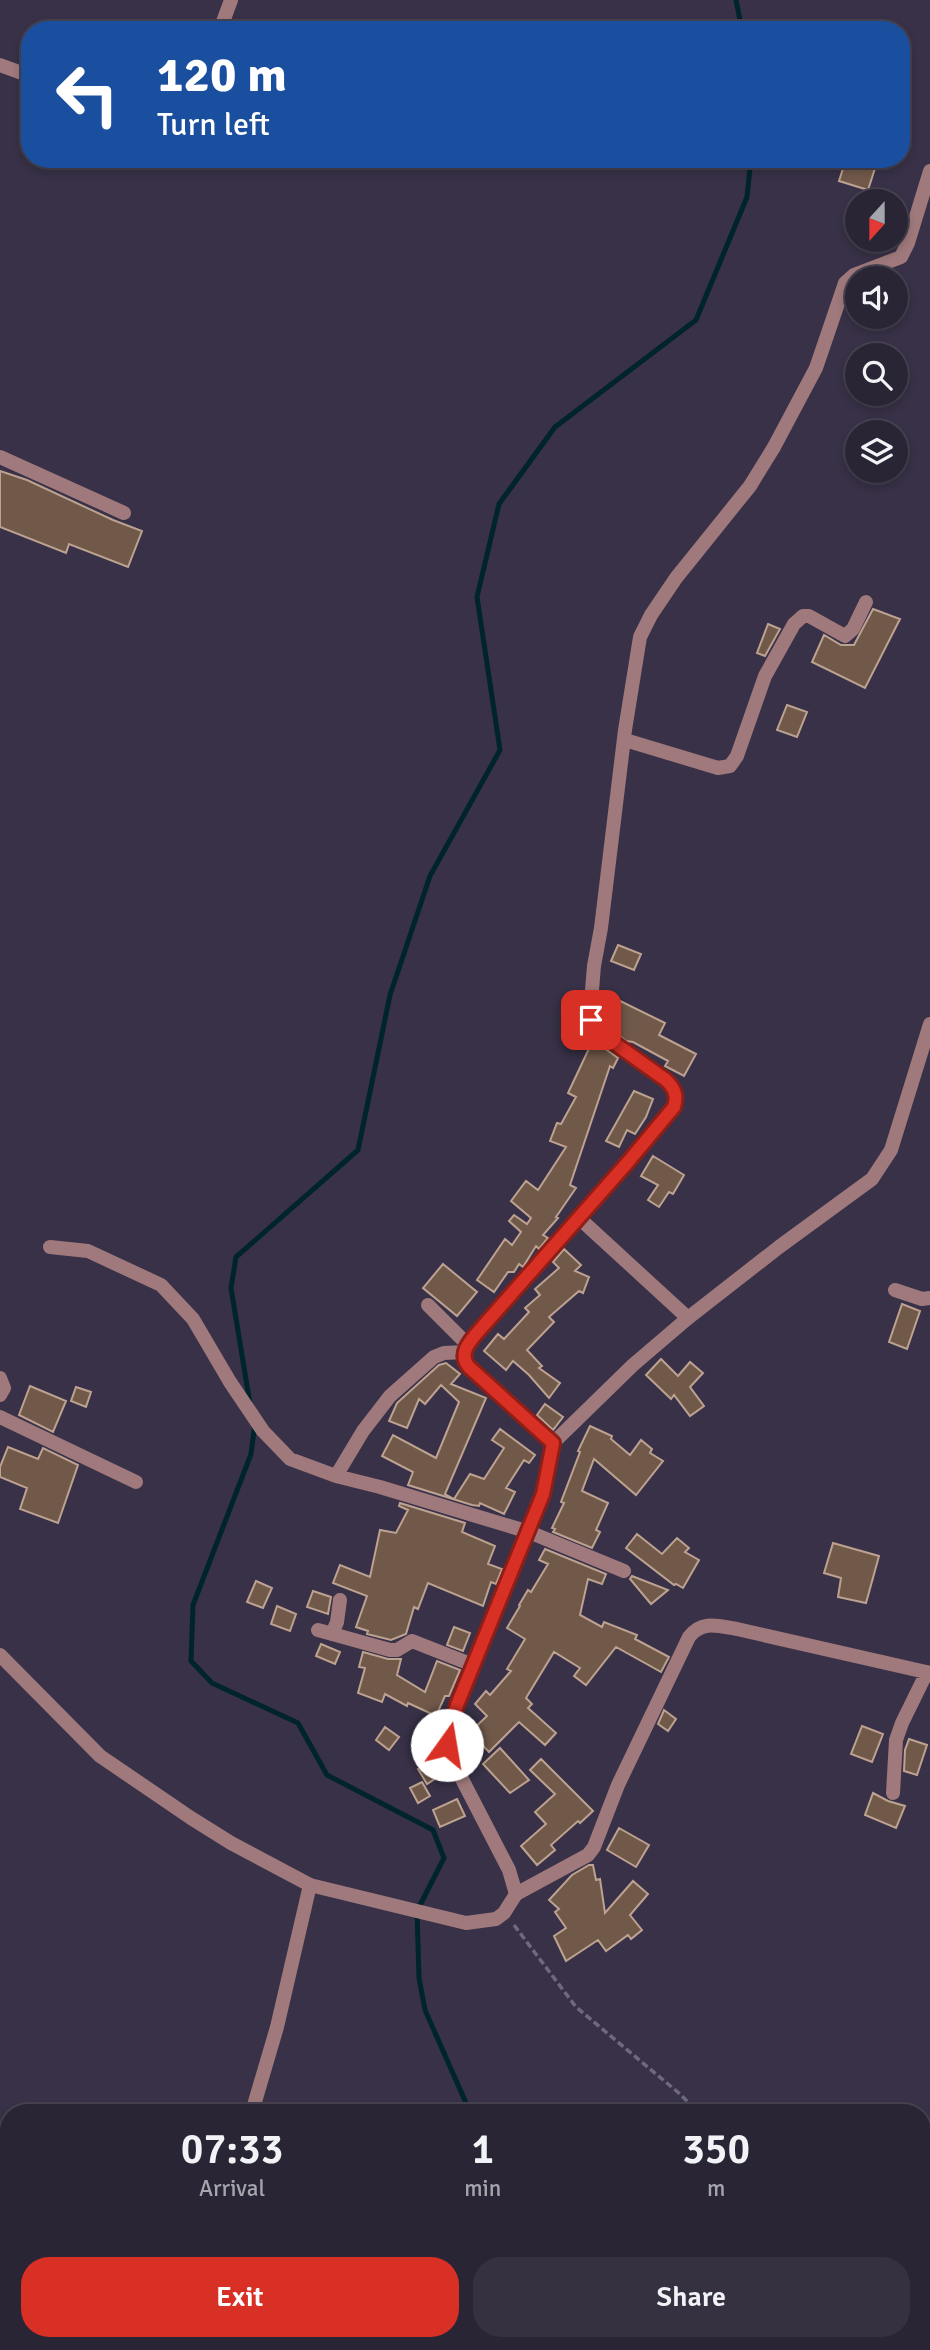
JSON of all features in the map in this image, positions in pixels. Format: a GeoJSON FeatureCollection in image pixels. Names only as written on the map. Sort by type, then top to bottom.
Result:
{"type":"FeatureCollection","features":[{"type":"Feature","properties":{"kind":"street"},"geometry":{"type":"LineString","coordinates":[[223,21],[231,0]]}},
{"type":"Feature","properties":{"kind":"street"},"geometry":{"type":"LineString","coordinates":[[0,65],[21,73]]}},
{"type":"Feature","properties":{"kind":"street"},"geometry":{"type":"LineString","coordinates":[[336,1476],[363,1431],[390,1396],[434,1357],[466,1348],[674,1107],[674,1088],[596,1030],[590,1014],[594,966],[640,637],[676,578],[750,486],[774,447],[816,368],[845,283],[854,275],[901,257],[908,243],[930,171]]}},
{"type":"Feature","properties":{"kind":"street"},"geometry":{"type":"LineString","coordinates":[[0,457],[124,513]]}},
{"type":"Feature","properties":{"kind":"street"},"geometry":{"type":"LineString","coordinates":[[625,740],[718,768],[730,766],[737,755],[765,676],[793,624],[803,616],[809,616],[845,636],[853,629],[866,602]]}},
{"type":"Feature","properties":{"kind":"street"},"geometry":{"type":"LineString","coordinates":[[516,1894],[509,1870],[449,1754],[447,1745],[457,1705],[543,1494],[553,1443],[632,1365],[688,1318],[872,1179],[891,1150],[930,1024]]}},
{"type":"Feature","properties":{"kind":"street"},"geometry":{"type":"LineString","coordinates":[[579,1218],[688,1318]]}},
{"type":"Feature","properties":{"kind":"street"},"geometry":{"type":"LineString","coordinates":[[50,1247],[88,1251],[161,1286],[193,1319],[230,1382],[279,1449],[290,1459],[336,1476],[529,1532],[624,1571]]}},
{"type":"Feature","properties":{"kind":"street"},"geometry":{"type":"LineString","coordinates":[[895,1290],[922,1298],[930,1297]]}},
{"type":"Feature","properties":{"kind":"street"},"geometry":{"type":"LineString","coordinates":[[428,1306],[466,1348],[465,1363],[553,1443]]}},
{"type":"Feature","properties":{"kind":"street"},"geometry":{"type":"LineString","coordinates":[[0,1378],[4,1388],[0,1395]]}},
{"type":"Feature","properties":{"kind":"street"},"geometry":{"type":"LineString","coordinates":[[0,1417],[136,1482]]}},
{"type":"Feature","properties":{"kind":"street"},"geometry":{"type":"LineString","coordinates":[[340,1600],[337,1622],[325,1632],[390,1650],[397,1650],[412,1641],[473,1665]]}},
{"type":"Feature","properties":{"kind":"street"},"geometry":{"type":"LineString","coordinates":[[0,1655],[100,1756],[191,1818],[253,1855],[310,1885],[466,1923],[496,1919],[504,1913],[516,1894],[588,1855],[594,1847],[618,1785],[689,1637],[702,1625],[712,1624],[737,1629],[929,1673],[902,1723],[896,1740],[893,1793]]}},
{"type":"Feature","properties":{"kind":"street"},"geometry":{"type":"LineString","coordinates":[[254,2104],[276,2028],[310,1885]]}},
{"type":"Feature","properties":{"kind":"path"},"geometry":{"type":"LineString","coordinates":[[504,1913],[576,2007],[690,2104]]}},
{"type":"Feature","properties":{"kind":"building"},"geometry":{"type":"Polygon","coordinates":[[[843,168],[875,168],[868,189],[839,181],[843,168]]]}},
{"type":"Feature","properties":{"kind":"building"},"geometry":{"type":"Polygon","coordinates":[[[0,471],[27,480],[142,531],[128,567],[69,544],[66,553],[0,527],[0,471]]]}},
{"type":"Feature","properties":{"kind":"building"},"geometry":{"type":"Polygon","coordinates":[[[873,609],[900,619],[865,688],[812,662],[824,635],[841,645],[854,645],[873,609]]]}},
{"type":"Feature","properties":{"kind":"building"},"geometry":{"type":"Polygon","coordinates":[[[768,624],[780,629],[765,656],[757,653],[768,624]]]}},
{"type":"Feature","properties":{"kind":"building"},"geometry":{"type":"Polygon","coordinates":[[[787,705],[807,712],[797,737],[777,730],[787,705]]]}},
{"type":"Feature","properties":{"kind":"building"},"geometry":{"type":"Polygon","coordinates":[[[618,945],[641,954],[634,970],[611,961],[618,945]]]}},
{"type":"Feature","properties":{"kind":"building"},"geometry":{"type":"Polygon","coordinates":[[[610,996],[665,1023],[659,1035],[696,1054],[684,1076],[665,1066],[668,1061],[633,1042],[626,1041],[604,1024],[601,1015],[610,996]]]}},
{"type":"Feature","properties":{"kind":"building"},"geometry":{"type":"Polygon","coordinates":[[[593,1040],[618,1058],[613,1068],[610,1066],[570,1185],[576,1188],[556,1217],[558,1218],[543,1235],[548,1238],[539,1249],[536,1246],[523,1267],[519,1264],[514,1272],[508,1272],[494,1292],[477,1280],[505,1239],[512,1245],[521,1232],[509,1221],[514,1215],[527,1224],[531,1218],[511,1201],[526,1181],[538,1190],[566,1147],[550,1141],[557,1123],[561,1124],[576,1097],[568,1093],[593,1040]]]}},
{"type":"Feature","properties":{"kind":"building"},"geometry":{"type":"Polygon","coordinates":[[[634,1091],[653,1099],[635,1134],[627,1130],[619,1147],[606,1141],[634,1091]]]}},
{"type":"Feature","properties":{"kind":"building"},"geometry":{"type":"Polygon","coordinates":[[[653,1156],[684,1175],[673,1194],[669,1192],[659,1207],[648,1200],[658,1185],[641,1176],[653,1156]]]}},
{"type":"Feature","properties":{"kind":"building"},"geometry":{"type":"Polygon","coordinates":[[[564,1249],[581,1265],[575,1271],[589,1277],[583,1293],[579,1291],[549,1317],[554,1322],[527,1350],[542,1366],[539,1368],[560,1383],[549,1398],[513,1361],[506,1370],[484,1351],[498,1334],[504,1339],[529,1312],[525,1308],[540,1295],[535,1289],[559,1268],[553,1262],[564,1249]]]}},
{"type":"Feature","properties":{"kind":"building"},"geometry":{"type":"Polygon","coordinates":[[[443,1264],[477,1292],[457,1316],[423,1288],[443,1264]]]}},
{"type":"Feature","properties":{"kind":"building"},"geometry":{"type":"Polygon","coordinates":[[[902,1304],[920,1311],[907,1349],[889,1342],[902,1304]]]}},
{"type":"Feature","properties":{"kind":"building"},"geometry":{"type":"Polygon","coordinates":[[[661,1359],[678,1376],[690,1362],[703,1373],[690,1387],[704,1406],[690,1416],[674,1395],[671,1399],[646,1375],[661,1359]]]}},
{"type":"Feature","properties":{"kind":"building"},"geometry":{"type":"Polygon","coordinates":[[[446,1363],[460,1374],[451,1384],[486,1398],[445,1494],[454,1499],[470,1474],[484,1479],[504,1448],[492,1440],[500,1429],[535,1455],[529,1463],[524,1460],[506,1488],[515,1492],[504,1514],[480,1503],[479,1506],[472,1505],[408,1485],[413,1472],[382,1456],[393,1435],[436,1458],[459,1402],[441,1385],[425,1404],[419,1399],[407,1428],[389,1421],[397,1403],[439,1365],[446,1363]]]}},
{"type":"Feature","properties":{"kind":"building"},"geometry":{"type":"Polygon","coordinates":[[[30,1386],[66,1401],[53,1432],[19,1415],[30,1386]]]}},
{"type":"Feature","properties":{"kind":"building"},"geometry":{"type":"Polygon","coordinates":[[[76,1387],[91,1392],[86,1407],[71,1401],[76,1387]]]}},
{"type":"Feature","properties":{"kind":"building"},"geometry":{"type":"Polygon","coordinates":[[[545,1404],[563,1417],[553,1430],[537,1415],[545,1404]]]}},
{"type":"Feature","properties":{"kind":"building"},"geometry":{"type":"Polygon","coordinates":[[[590,1426],[612,1436],[611,1439],[630,1455],[641,1440],[652,1449],[650,1453],[663,1461],[636,1495],[594,1459],[582,1491],[608,1503],[596,1530],[600,1532],[592,1548],[553,1532],[555,1529],[552,1528],[564,1503],[561,1502],[580,1452],[578,1451],[590,1426]]]}},
{"type":"Feature","properties":{"kind":"building"},"geometry":{"type":"Polygon","coordinates":[[[8,1447],[38,1459],[43,1448],[78,1465],[58,1523],[20,1509],[27,1488],[0,1477],[0,1467],[8,1447]]]}},
{"type":"Feature","properties":{"kind":"building"},"geometry":{"type":"Polygon","coordinates":[[[400,1503],[465,1523],[462,1532],[495,1546],[488,1564],[502,1569],[496,1584],[491,1582],[483,1606],[428,1583],[418,1609],[414,1607],[406,1634],[391,1640],[367,1634],[368,1631],[356,1627],[367,1596],[333,1583],[340,1565],[370,1577],[380,1530],[396,1533],[408,1510],[399,1506],[400,1503]]]}},
{"type":"Feature","properties":{"kind":"building"},"geometry":{"type":"Polygon","coordinates":[[[637,1534],[662,1554],[677,1538],[689,1548],[685,1552],[699,1560],[683,1588],[674,1585],[626,1548],[637,1534]]]}},
{"type":"Feature","properties":{"kind":"building"},"geometry":{"type":"Polygon","coordinates":[[[833,1543],[879,1556],[866,1603],[838,1597],[841,1578],[824,1573],[833,1543]]]}},
{"type":"Feature","properties":{"kind":"building"},"geometry":{"type":"Polygon","coordinates":[[[545,1549],[606,1574],[602,1584],[588,1579],[580,1615],[602,1627],[604,1622],[637,1635],[635,1639],[669,1657],[661,1672],[616,1647],[586,1685],[574,1676],[580,1668],[554,1652],[526,1698],[532,1704],[528,1708],[556,1733],[545,1745],[519,1722],[489,1752],[470,1732],[487,1716],[475,1704],[486,1691],[490,1695],[511,1671],[507,1669],[525,1639],[507,1628],[528,1590],[531,1592],[548,1564],[539,1560],[545,1549]]]}},
{"type":"Feature","properties":{"kind":"building"},"geometry":{"type":"Polygon","coordinates":[[[632,1576],[668,1590],[651,1604],[630,1579],[632,1576]]]}},
{"type":"Feature","properties":{"kind":"building"},"geometry":{"type":"Polygon","coordinates":[[[256,1581],[272,1588],[263,1608],[247,1602],[256,1581]]]}},
{"type":"Feature","properties":{"kind":"building"},"geometry":{"type":"Polygon","coordinates":[[[313,1591],[331,1597],[328,1614],[307,1607],[313,1591]]]}},
{"type":"Feature","properties":{"kind":"building"},"geometry":{"type":"Polygon","coordinates":[[[277,1606],[296,1614],[290,1631],[271,1624],[277,1606]]]}},
{"type":"Feature","properties":{"kind":"building"},"geometry":{"type":"Polygon","coordinates":[[[454,1627],[470,1633],[463,1651],[447,1645],[454,1627]]]}},
{"type":"Feature","properties":{"kind":"building"},"geometry":{"type":"Polygon","coordinates":[[[321,1644],[340,1652],[335,1664],[316,1656],[321,1644]]]}},
{"type":"Feature","properties":{"kind":"building"},"geometry":{"type":"Polygon","coordinates":[[[363,1652],[388,1659],[401,1659],[397,1675],[425,1692],[437,1661],[460,1670],[449,1696],[445,1696],[436,1716],[408,1703],[407,1706],[385,1694],[382,1702],[358,1693],[365,1668],[359,1667],[363,1652]]]}},
{"type":"Feature","properties":{"kind":"building"},"geometry":{"type":"Polygon","coordinates":[[[664,1710],[676,1719],[668,1731],[658,1724],[664,1710]]]}},
{"type":"Feature","properties":{"kind":"building"},"geometry":{"type":"Polygon","coordinates":[[[862,1726],[883,1734],[872,1762],[851,1754],[862,1726]]]}},
{"type":"Feature","properties":{"kind":"building"},"geometry":{"type":"Polygon","coordinates":[[[385,1727],[399,1737],[389,1750],[376,1740],[385,1727]]]}},
{"type":"Feature","properties":{"kind":"building"},"geometry":{"type":"Polygon","coordinates":[[[909,1739],[927,1745],[917,1775],[904,1771],[905,1750],[909,1739]]]}},
{"type":"Feature","properties":{"kind":"building"},"geometry":{"type":"Polygon","coordinates":[[[500,1748],[529,1780],[510,1793],[483,1764],[500,1748]]]}},
{"type":"Feature","properties":{"kind":"building"},"geometry":{"type":"Polygon","coordinates":[[[435,1758],[444,1773],[427,1784],[418,1769],[435,1758]]]}},
{"type":"Feature","properties":{"kind":"building"},"geometry":{"type":"Polygon","coordinates":[[[541,1759],[593,1811],[551,1845],[555,1850],[537,1865],[521,1846],[546,1824],[535,1812],[555,1794],[530,1770],[541,1759]]]}},
{"type":"Feature","properties":{"kind":"building"},"geometry":{"type":"Polygon","coordinates":[[[422,1782],[430,1796],[418,1803],[410,1788],[422,1782]]]}},
{"type":"Feature","properties":{"kind":"building"},"geometry":{"type":"Polygon","coordinates":[[[873,1793],[905,1806],[896,1828],[865,1815],[873,1793]]]}},
{"type":"Feature","properties":{"kind":"building"},"geometry":{"type":"Polygon","coordinates":[[[457,1799],[465,1816],[440,1827],[433,1810],[457,1799]]]}},
{"type":"Feature","properties":{"kind":"building"},"geometry":{"type":"Polygon","coordinates":[[[619,1828],[649,1845],[636,1867],[607,1850],[619,1828]]]}},
{"type":"Feature","properties":{"kind":"building"},"geometry":{"type":"Polygon","coordinates":[[[593,1865],[596,1880],[600,1879],[605,1913],[633,1881],[648,1894],[630,1915],[642,1930],[631,1939],[628,1935],[606,1951],[598,1940],[566,1961],[554,1936],[566,1928],[555,1912],[559,1909],[549,1900],[572,1875],[593,1865]]]}},
{"type":"Feature","properties":{"kind":"waterway"},"geometry":{"type":"LineString","coordinates":[[736,0],[740,21]]}},
{"type":"Feature","properties":{"kind":"waterway"},"geometry":{"type":"LineString","coordinates":[[250,1404],[231,1288],[236,1257],[358,1150],[390,995],[430,876],[500,750],[477,597],[499,504],[555,427],[696,320],[747,197],[750,168]]}},
{"type":"Feature","properties":{"kind":"waterway"},"geometry":{"type":"LineString","coordinates":[[255,1423],[251,1454],[193,1605],[191,1661],[212,1683],[298,1723],[327,1775],[433,1830],[444,1858],[417,1911],[419,1978],[425,2010],[466,2104]]}},
{"type":"Feature","properties":{"kind":"route"},"geometry":{"type":"LineString","coordinates":[[447,1745],[457,1705],[543,1494],[553,1443],[465,1363],[465,1352],[484,1325],[628,1162],[674,1107],[676,1101],[674,1088],[666,1080],[596,1030],[591,1020]]}}]}
